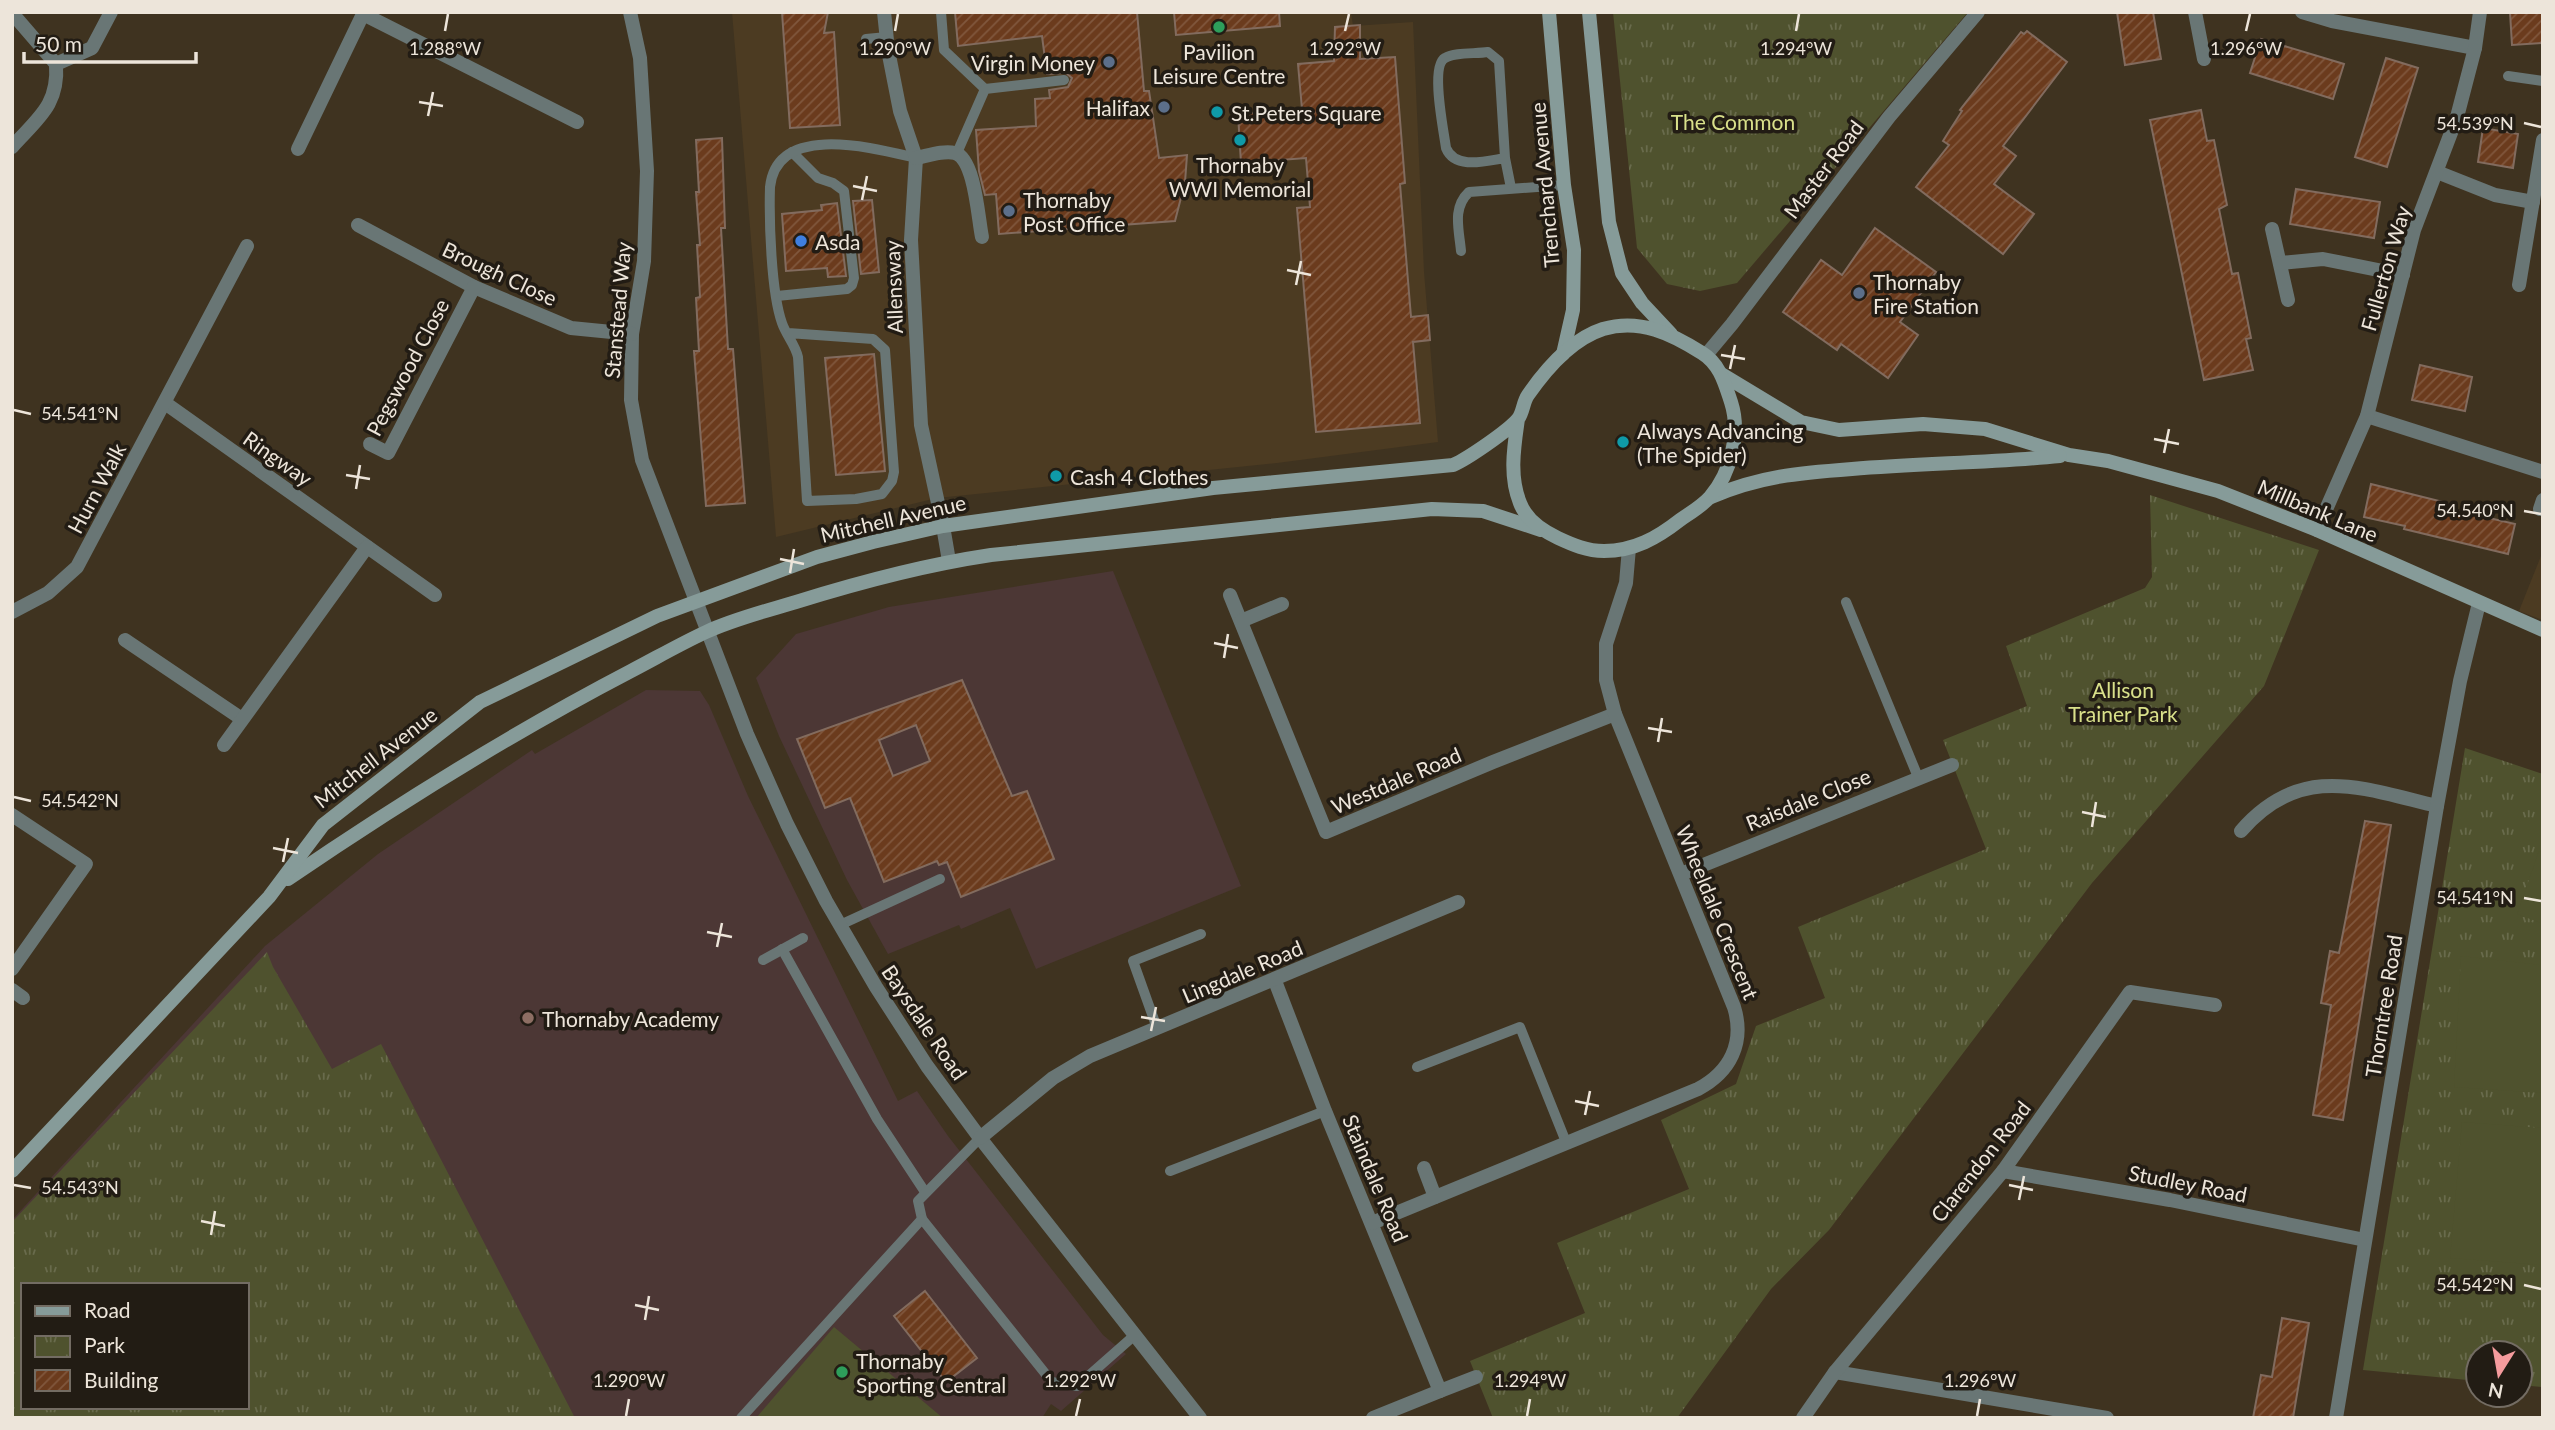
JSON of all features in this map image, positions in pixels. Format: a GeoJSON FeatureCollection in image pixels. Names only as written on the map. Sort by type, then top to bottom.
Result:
{"type":"FeatureCollection","features":[{"type":"Feature","properties":{"kind":"street"},"geometry":{"type":"LineString","coordinates":[[55,64],[92,48],[111,12]]}},
{"type":"Feature","properties":{"kind":"street","name":"Stanstead Way"},"geometry":{"type":"LineString","coordinates":[[630,12],[640,58],[647,171],[644,261],[632,334],[631,400],[642,460],[696,601]]}},
{"type":"Feature","properties":{"kind":"street","name":"Allensway"},"geometry":{"type":"LineString","coordinates":[[884,12],[900,111],[916,158],[911,240],[921,425],[948,561]]}},
{"type":"Feature","properties":{"kind":"street","name":"Trenchard Avenue"},"geometry":{"type":"LineString","coordinates":[[1549,12],[1564,185],[1574,250],[1573,310],[1563,354]]}},
{"type":"Feature","properties":{"kind":"street"},"geometry":{"type":"LineString","coordinates":[[1589,12],[1609,222],[1622,273],[1642,303],[1672,336]]}},
{"type":"Feature","properties":{"kind":"street","name":"Master Road"},"geometry":{"type":"LineString","coordinates":[[1706,355],[1889,117],[1978,12]]}},
{"type":"Feature","properties":{"kind":"street"},"geometry":{"type":"LineString","coordinates":[[2195,12],[2204,59]]}},
{"type":"Feature","properties":{"kind":"street"},"geometry":{"type":"LineString","coordinates":[[2302,12],[2332,21],[2475,48]]}},
{"type":"Feature","properties":{"kind":"street","name":"Fullerton Way"},"geometry":{"type":"LineString","coordinates":[[2317,530],[2367,416],[2414,230],[2457,117],[2475,48],[2480,12]]}},
{"type":"Feature","properties":{"kind":"street"},"geometry":{"type":"LineString","coordinates":[[12,13],[55,64],[57,83],[50,105],[12,147]]}},
{"type":"Feature","properties":{"kind":"street"},"geometry":{"type":"LineString","coordinates":[[298,149],[364,13],[577,122]]}},
{"type":"Feature","properties":{"kind":"street"},"geometry":{"type":"LineString","coordinates":[[2519,285],[2543,140]]}},
{"type":"Feature","properties":{"kind":"street"},"geometry":{"type":"LineString","coordinates":[[916,158],[944,152],[957,153],[965,161],[971,173],[982,237]]}},
{"type":"Feature","properties":{"kind":"street"},"geometry":{"type":"LineString","coordinates":[[2437,172],[2495,195],[2533,202]]}},
{"type":"Feature","properties":{"kind":"street","name":"Brough Close"},"geometry":{"type":"LineString","coordinates":[[358,225],[474,286],[571,328],[632,334]]}},
{"type":"Feature","properties":{"kind":"street"},"geometry":{"type":"LineString","coordinates":[[2272,229],[2288,300]]}},
{"type":"Feature","properties":{"kind":"street","name":"Hurn Walk"},"geometry":{"type":"LineString","coordinates":[[12,612],[48,593],[77,567],[247,246]]}},
{"type":"Feature","properties":{"kind":"street"},"geometry":{"type":"LineString","coordinates":[[2280,263],[2323,259],[2403,275]]}},
{"type":"Feature","properties":{"kind":"street","name":"Pegswood Close"},"geometry":{"type":"LineString","coordinates":[[369,444],[388,453],[474,286]]}},
{"type":"Feature","properties":{"kind":"street","name":"Mitchell Avenue"},"geometry":{"type":"LineString","coordinates":[[279,885],[358,831],[586,694],[707,632],[754,614],[870,579],[948,561],[1197,532],[1432,509],[1483,511],[1542,531],[1581,548],[1604,551],[1642,545],[1661,535],[1710,497],[1727,471],[1735,439],[1733,409],[1723,375],[1706,355],[1645,325],[1605,329],[1582,339],[1563,354],[1527,396],[1518,419],[1512,459],[1520,505],[1542,531]]}},
{"type":"Feature","properties":{"kind":"street","name":"Millbank Lane"},"geometry":{"type":"LineString","coordinates":[[1723,375],[1801,422],[1839,430],[1923,425],[1985,429],[2069,455],[2108,461],[2218,491],[2317,530],[2543,630]]}},
{"type":"Feature","properties":{"kind":"street","name":"Ringway"},"geometry":{"type":"LineString","coordinates":[[165,403],[435,595]]}},
{"type":"Feature","properties":{"kind":"street"},"geometry":{"type":"LineString","coordinates":[[2367,416],[2543,471]]}},
{"type":"Feature","properties":{"kind":"street","name":"Mitchell Avenue"},"geometry":{"type":"LineString","coordinates":[[12,1171],[279,885],[323,825],[480,702],[657,616],[817,557],[943,526],[1213,488],[1452,465],[1482,447],[1518,419]]}},
{"type":"Feature","properties":{"kind":"street","name":"Millbank Lane"},"geometry":{"type":"LineString","coordinates":[[1710,497],[1742,483],[1777,476],[1892,466],[2001,462],[2069,455]]}},
{"type":"Feature","properties":{"kind":"street"},"geometry":{"type":"LineString","coordinates":[[224,744],[367,547]]}},
{"type":"Feature","properties":{"kind":"street","name":"Wheeldale Crescent"},"geometry":{"type":"LineString","coordinates":[[1372,1223],[1698,1089],[1716,1078],[1732,1058],[1738,1029],[1737,1018],[1615,714],[1606,680],[1606,645],[1626,583],[1629,548]]}},
{"type":"Feature","properties":{"kind":"street","name":"Westdale Road"},"geometry":{"type":"LineString","coordinates":[[1230,595],[1326,832],[1615,714]]}},
{"type":"Feature","properties":{"kind":"street","name":"Baysdale Road"},"geometry":{"type":"LineString","coordinates":[[696,601],[747,734],[787,824],[876,987],[920,1055],[980,1138],[1200,1418]]}},
{"type":"Feature","properties":{"kind":"street","name":"Thorntree Road"},"geometry":{"type":"LineString","coordinates":[[2336,1418],[2437,806],[2460,681],[2479,603]]}},
{"type":"Feature","properties":{"kind":"street"},"geometry":{"type":"LineString","coordinates":[[1241,621],[1282,604]]}},
{"type":"Feature","properties":{"kind":"street"},"geometry":{"type":"LineString","coordinates":[[125,640],[242,719]]}},
{"type":"Feature","properties":{"kind":"street","name":"Raisdale Close"},"geometry":{"type":"LineString","coordinates":[[1681,874],[1952,765]]}},
{"type":"Feature","properties":{"kind":"street"},"geometry":{"type":"LineString","coordinates":[[2241,831],[2252,818],[2275,800],[2308,787],[2339,784],[2437,806]]}},
{"type":"Feature","properties":{"kind":"street"},"geometry":{"type":"LineString","coordinates":[[12,815],[86,864],[12,969]]}},
{"type":"Feature","properties":{"kind":"street","name":"Lingdale Road"},"geometry":{"type":"LineString","coordinates":[[980,1138],[1053,1079],[1090,1056],[1275,981],[1458,902]]}},
{"type":"Feature","properties":{"kind":"street","name":"Staindale Road"},"geometry":{"type":"LineString","coordinates":[[1275,981],[1325,1111],[1440,1391]]}},
{"type":"Feature","properties":{"kind":"street","name":"Clarendon Road"},"geometry":{"type":"LineString","coordinates":[[1803,1418],[1835,1372],[2003,1171],[2130,992],[2216,1005]]}},
{"type":"Feature","properties":{"kind":"street"},"geometry":{"type":"LineString","coordinates":[[1424,1168],[1435,1197]]}},
{"type":"Feature","properties":{"kind":"street","name":"Studley Road"},"geometry":{"type":"LineString","coordinates":[[2003,1171],[2169,1200],[2365,1240]]}},
{"type":"Feature","properties":{"kind":"street"},"geometry":{"type":"LineString","coordinates":[[1835,1372],[2108,1418]]}},
{"type":"Feature","properties":{"kind":"street"},"geometry":{"type":"LineString","coordinates":[[1374,1418],[1476,1377]]}},
{"type":"Feature","properties":{"kind":"lane"},"geometry":{"type":"LineString","coordinates":[[941,12],[944,50],[985,89]]}},
{"type":"Feature","properties":{"kind":"lane"},"geometry":{"type":"LineString","coordinates":[[866,39],[887,37]]}},
{"type":"Feature","properties":{"kind":"lane"},"geometry":{"type":"LineString","coordinates":[[1505,158],[1459,162],[1450,156],[1446,148],[1437,76],[1439,62],[1446,57],[1488,52],[1499,61],[1505,158],[1511,188]]}},
{"type":"Feature","properties":{"kind":"lane"},"geometry":{"type":"LineString","coordinates":[[2508,75],[2543,81]]}},
{"type":"Feature","properties":{"kind":"lane"},"geometry":{"type":"LineString","coordinates":[[985,89],[1064,80]]}},
{"type":"Feature","properties":{"kind":"lane"},"geometry":{"type":"LineString","coordinates":[[957,153],[985,89]]}},
{"type":"Feature","properties":{"kind":"lane"},"geometry":{"type":"LineString","coordinates":[[788,333],[873,339],[884,350],[894,472],[892,481],[882,494],[875,497],[807,501],[798,357],[795,344],[788,333],[782,323],[777,296],[770,187],[776,165],[782,158],[809,145],[873,148],[916,158]]}},
{"type":"Feature","properties":{"kind":"lane"},"geometry":{"type":"LineString","coordinates":[[777,296],[847,289],[854,278],[844,191],[833,183],[818,178],[792,152]]}},
{"type":"Feature","properties":{"kind":"lane"},"geometry":{"type":"LineString","coordinates":[[1461,251],[1458,216],[1460,200],[1469,192],[1564,185]]}},
{"type":"Feature","properties":{"kind":"lane"},"geometry":{"type":"LineString","coordinates":[[1846,602],[1918,777]]}},
{"type":"Feature","properties":{"kind":"lane"},"geometry":{"type":"LineString","coordinates":[[840,925],[940,879]]}},
{"type":"Feature","properties":{"kind":"lane"},"geometry":{"type":"LineString","coordinates":[[1157,1028],[1133,961],[1201,934]]}},
{"type":"Feature","properties":{"kind":"lane"},"geometry":{"type":"LineString","coordinates":[[763,960],[803,938]]}},
{"type":"Feature","properties":{"kind":"lane"},"geometry":{"type":"LineString","coordinates":[[782,949],[870,1107],[925,1192]]}},
{"type":"Feature","properties":{"kind":"lane"},"geometry":{"type":"LineString","coordinates":[[1417,1068],[1520,1027],[1566,1142]]}},
{"type":"Feature","properties":{"kind":"lane"},"geometry":{"type":"LineString","coordinates":[[1170,1171],[1325,1111]]}},
{"type":"Feature","properties":{"kind":"lane"},"geometry":{"type":"LineString","coordinates":[[980,1138],[918,1200],[922,1219],[1052,1382],[1077,1386],[1136,1334]]}},
{"type":"Feature","properties":{"kind":"lane"},"geometry":{"type":"LineString","coordinates":[[741,1418],[922,1219]]}},
{"type":"Feature","properties":{"kind":"shaded area"},"geometry":{"type":"Polygon","coordinates":[[[732,12],[1351,12],[1353,26],[1413,22],[1424,272],[1438,442],[1277,463],[937,498],[776,537],[732,12]]]}},
{"type":"Feature","properties":{"kind":"shaded area"},"geometry":{"type":"Polygon","coordinates":[[[2543,551],[2543,620],[2519,611],[2543,551]]]}},
{"type":"Feature","properties":{"kind":"shaded area"},"geometry":{"type":"Polygon","coordinates":[[[1113,571],[1241,886],[1036,969],[1010,908],[961,929],[959,925],[888,954],[847,880],[779,736],[756,678],[796,634],[889,607],[1113,571]]]}},
{"type":"Feature","properties":{"kind":"shaded area","name":"Thornaby Academy"},"geometry":{"type":"Polygon","coordinates":[[[646,690],[700,691],[709,705],[748,796],[898,1101],[917,1091],[948,1136],[1103,1335],[1126,1354],[1061,1411],[1051,1404],[1042,1418],[12,1418],[12,1220],[265,946],[378,854],[532,750],[535,754],[646,690]]]}},
{"type":"Feature","properties":{"kind":"green space","name":"The Common"},"geometry":{"type":"Polygon","coordinates":[[[1613,12],[1968,12],[1737,283],[1700,291],[1667,284],[1637,248],[1613,12]]]}},
{"type":"Feature","properties":{"kind":"green space","name":"Allison Trainer Park"},"geometry":{"type":"Polygon","coordinates":[[[2150,495],[2319,550],[2264,686],[2092,883],[1829,1230],[1771,1289],[1677,1418],[1493,1418],[1470,1361],[1585,1313],[1557,1243],[1689,1189],[1661,1120],[1736,1084],[1756,1026],[1825,998],[1798,927],[1986,849],[1943,740],[2027,706],[2006,646],[2145,588],[2152,577],[2150,495]]]}},
{"type":"Feature","properties":{"kind":"green space"},"geometry":{"type":"Polygon","coordinates":[[[2465,748],[2543,774],[2543,1387],[2534,1386],[2534,1339],[2464,1339],[2464,1380],[2363,1370],[2465,748]]]}},
{"type":"Feature","properties":{"kind":"green space"},"geometry":{"type":"Polygon","coordinates":[[[2539,851],[2543,852],[2543,924],[2517,914],[2539,851]]]}},
{"type":"Feature","properties":{"kind":"green space"},"geometry":{"type":"Polygon","coordinates":[[[267,952],[332,1069],[381,1044],[575,1418],[12,1418],[12,1222],[267,952]]]}},
{"type":"Feature","properties":{"kind":"green space"},"geometry":{"type":"Polygon","coordinates":[[[2461,956],[2543,965],[2543,1093],[2454,1087],[2461,956]]]}},
{"type":"Feature","properties":{"kind":"green space"},"geometry":{"type":"Polygon","coordinates":[[[2462,1122],[2543,1128],[2543,1265],[2450,1258],[2462,1122]]]}},
{"type":"Feature","properties":{"kind":"green space","name":"Thornaby Sporting Central"},"geometry":{"type":"Polygon","coordinates":[[[834,1327],[943,1418],[756,1418],[834,1327]]]}},
{"type":"Feature","properties":{"kind":"building"},"geometry":{"type":"Polygon","coordinates":[[[782,12],[828,12],[824,33],[834,32],[840,125],[790,128],[782,12]]]}},
{"type":"Feature","properties":{"kind":"building"},"geometry":{"type":"Polygon","coordinates":[[[955,12],[1137,12],[1144,91],[1149,91],[1159,158],[1187,155],[1185,182],[1175,221],[999,234],[996,194],[985,195],[979,171],[976,130],[1036,126],[1035,99],[1050,98],[1049,90],[1068,87],[1072,78],[1066,73],[1047,74],[1042,36],[958,46],[955,12]]]}},
{"type":"Feature","properties":{"kind":"building","name":"Pavilion Leisure Centre"},"geometry":{"type":"Polygon","coordinates":[[[1174,12],[1279,12],[1280,26],[1176,35],[1174,12]]]}},
{"type":"Feature","properties":{"kind":"building"},"geometry":{"type":"Polygon","coordinates":[[[2117,12],[2153,12],[2161,59],[2125,65],[2117,12]]]}},
{"type":"Feature","properties":{"kind":"building"},"geometry":{"type":"Polygon","coordinates":[[[2510,12],[2543,12],[2543,43],[2512,45],[2510,12]]]}},
{"type":"Feature","properties":{"kind":"building"},"geometry":{"type":"Polygon","coordinates":[[[1360,25],[1360,59],[1395,57],[1405,183],[1400,184],[1411,317],[1428,315],[1430,340],[1413,342],[1420,423],[1316,432],[1297,208],[1310,207],[1306,158],[1241,163],[1238,114],[1302,109],[1298,64],[1334,61],[1335,27],[1360,25]]]}},
{"type":"Feature","properties":{"kind":"building"},"geometry":{"type":"Polygon","coordinates":[[[2027,31],[2067,62],[2003,146],[2016,156],[1994,184],[2034,214],[2003,254],[1916,187],[1949,145],[1943,141],[1962,111],[1960,110],[2021,32],[2024,34],[2027,31]]]}},
{"type":"Feature","properties":{"kind":"building"},"geometry":{"type":"Polygon","coordinates":[[[2261,39],[2344,64],[2333,99],[2250,73],[2261,39]]]}},
{"type":"Feature","properties":{"kind":"building"},"geometry":{"type":"Polygon","coordinates":[[[2386,58],[2418,68],[2387,167],[2355,157],[2386,58]]]}},
{"type":"Feature","properties":{"kind":"building"},"geometry":{"type":"Polygon","coordinates":[[[2201,110],[2207,141],[2214,140],[2227,205],[2219,209],[2232,274],[2238,273],[2251,338],[2246,339],[2253,370],[2204,380],[2150,120],[2201,110]]]}},
{"type":"Feature","properties":{"kind":"building"},"geometry":{"type":"Polygon","coordinates":[[[2483,128],[2518,134],[2513,168],[2478,162],[2483,128]]]}},
{"type":"Feature","properties":{"kind":"building"},"geometry":{"type":"Polygon","coordinates":[[[722,138],[725,228],[721,228],[728,349],[733,349],[745,503],[706,506],[694,351],[699,351],[696,298],[700,297],[696,140],[722,138]]]}},
{"type":"Feature","properties":{"kind":"building"},"geometry":{"type":"Polygon","coordinates":[[[2296,189],[2380,202],[2374,238],[2290,224],[2296,189]]]}},
{"type":"Feature","properties":{"kind":"building"},"geometry":{"type":"Polygon","coordinates":[[[872,200],[879,272],[861,274],[853,201],[872,200]]]}},
{"type":"Feature","properties":{"kind":"building"},"geometry":{"type":"Polygon","coordinates":[[[837,203],[846,276],[828,277],[827,268],[786,271],[782,214],[822,210],[821,205],[837,203]]]}},
{"type":"Feature","properties":{"kind":"building","name":"Thornaby Fire Station"},"geometry":{"type":"Polygon","coordinates":[[[1875,228],[1936,272],[1900,322],[1918,335],[1888,378],[1841,344],[1837,350],[1783,312],[1821,260],[1842,275],[1875,228]]]}},
{"type":"Feature","properties":{"kind":"building"},"geometry":{"type":"Polygon","coordinates":[[[874,354],[885,471],[836,475],[825,358],[874,354]]]}},
{"type":"Feature","properties":{"kind":"building"},"geometry":{"type":"Polygon","coordinates":[[[2420,365],[2472,377],[2465,411],[2412,400],[2420,365]]]}},
{"type":"Feature","properties":{"kind":"building"},"geometry":{"type":"Polygon","coordinates":[[[2371,484],[2447,503],[2446,508],[2515,524],[2508,554],[2364,517],[2371,484]]]}},
{"type":"Feature","properties":{"kind":"building"},"geometry":{"type":"Polygon","coordinates":[[[962,680],[1012,796],[1027,791],[1054,859],[961,897],[947,862],[939,865],[937,861],[884,882],[850,798],[825,808],[797,739],[962,680]],[[916,725],[879,740],[893,776],[930,761],[916,725]]]}},
{"type":"Feature","properties":{"kind":"building"},"geometry":{"type":"Polygon","coordinates":[[[2365,821],[2391,825],[2343,1120],[2313,1115],[2331,1005],[2321,1003],[2330,951],[2339,953],[2365,821]]]}},
{"type":"Feature","properties":{"kind":"building"},"geometry":{"type":"Polygon","coordinates":[[[925,1291],[977,1358],[946,1382],[894,1316],[925,1291]]]}},
{"type":"Feature","properties":{"kind":"building"},"geometry":{"type":"Polygon","coordinates":[[[2282,1318],[2309,1323],[2293,1418],[2253,1418],[2261,1375],[2272,1377],[2282,1318]]]}},
{"type":"Feature","properties":{"kind":"place","name":"Pavilion Leisure Centre"},"geometry":{"type":"Point","coordinates":[1219,27]}},
{"type":"Feature","properties":{"kind":"place","name":"Virgin Money"},"geometry":{"type":"Point","coordinates":[1109,62]}},
{"type":"Feature","properties":{"kind":"place","name":"Halifax"},"geometry":{"type":"Point","coordinates":[1164,107]}},
{"type":"Feature","properties":{"kind":"place","name":"St.Peters Square"},"geometry":{"type":"Point","coordinates":[1217,112]}},
{"type":"Feature","properties":{"kind":"place","name":"Thornaby WWI Memorial"},"geometry":{"type":"Point","coordinates":[1240,140]}},
{"type":"Feature","properties":{"kind":"place","name":"Thornaby Post Office"},"geometry":{"type":"Point","coordinates":[1009,211]}},
{"type":"Feature","properties":{"kind":"place","name":"Asda"},"geometry":{"type":"Point","coordinates":[801,241]}},
{"type":"Feature","properties":{"kind":"place","name":"Thornaby Fire Station"},"geometry":{"type":"Point","coordinates":[1859,293]}},
{"type":"Feature","properties":{"kind":"place","name":"Always Advancing (The Spider)"},"geometry":{"type":"Point","coordinates":[1623,442]}},
{"type":"Feature","properties":{"kind":"place","name":"Cash 4 Clothes"},"geometry":{"type":"Point","coordinates":[1056,476]}},
{"type":"Feature","properties":{"kind":"place","name":"Thornaby Academy"},"geometry":{"type":"Point","coordinates":[528,1018]}},
{"type":"Feature","properties":{"kind":"place","name":"Thornaby Sporting Central"},"geometry":{"type":"Point","coordinates":[842,1372]}}]}
